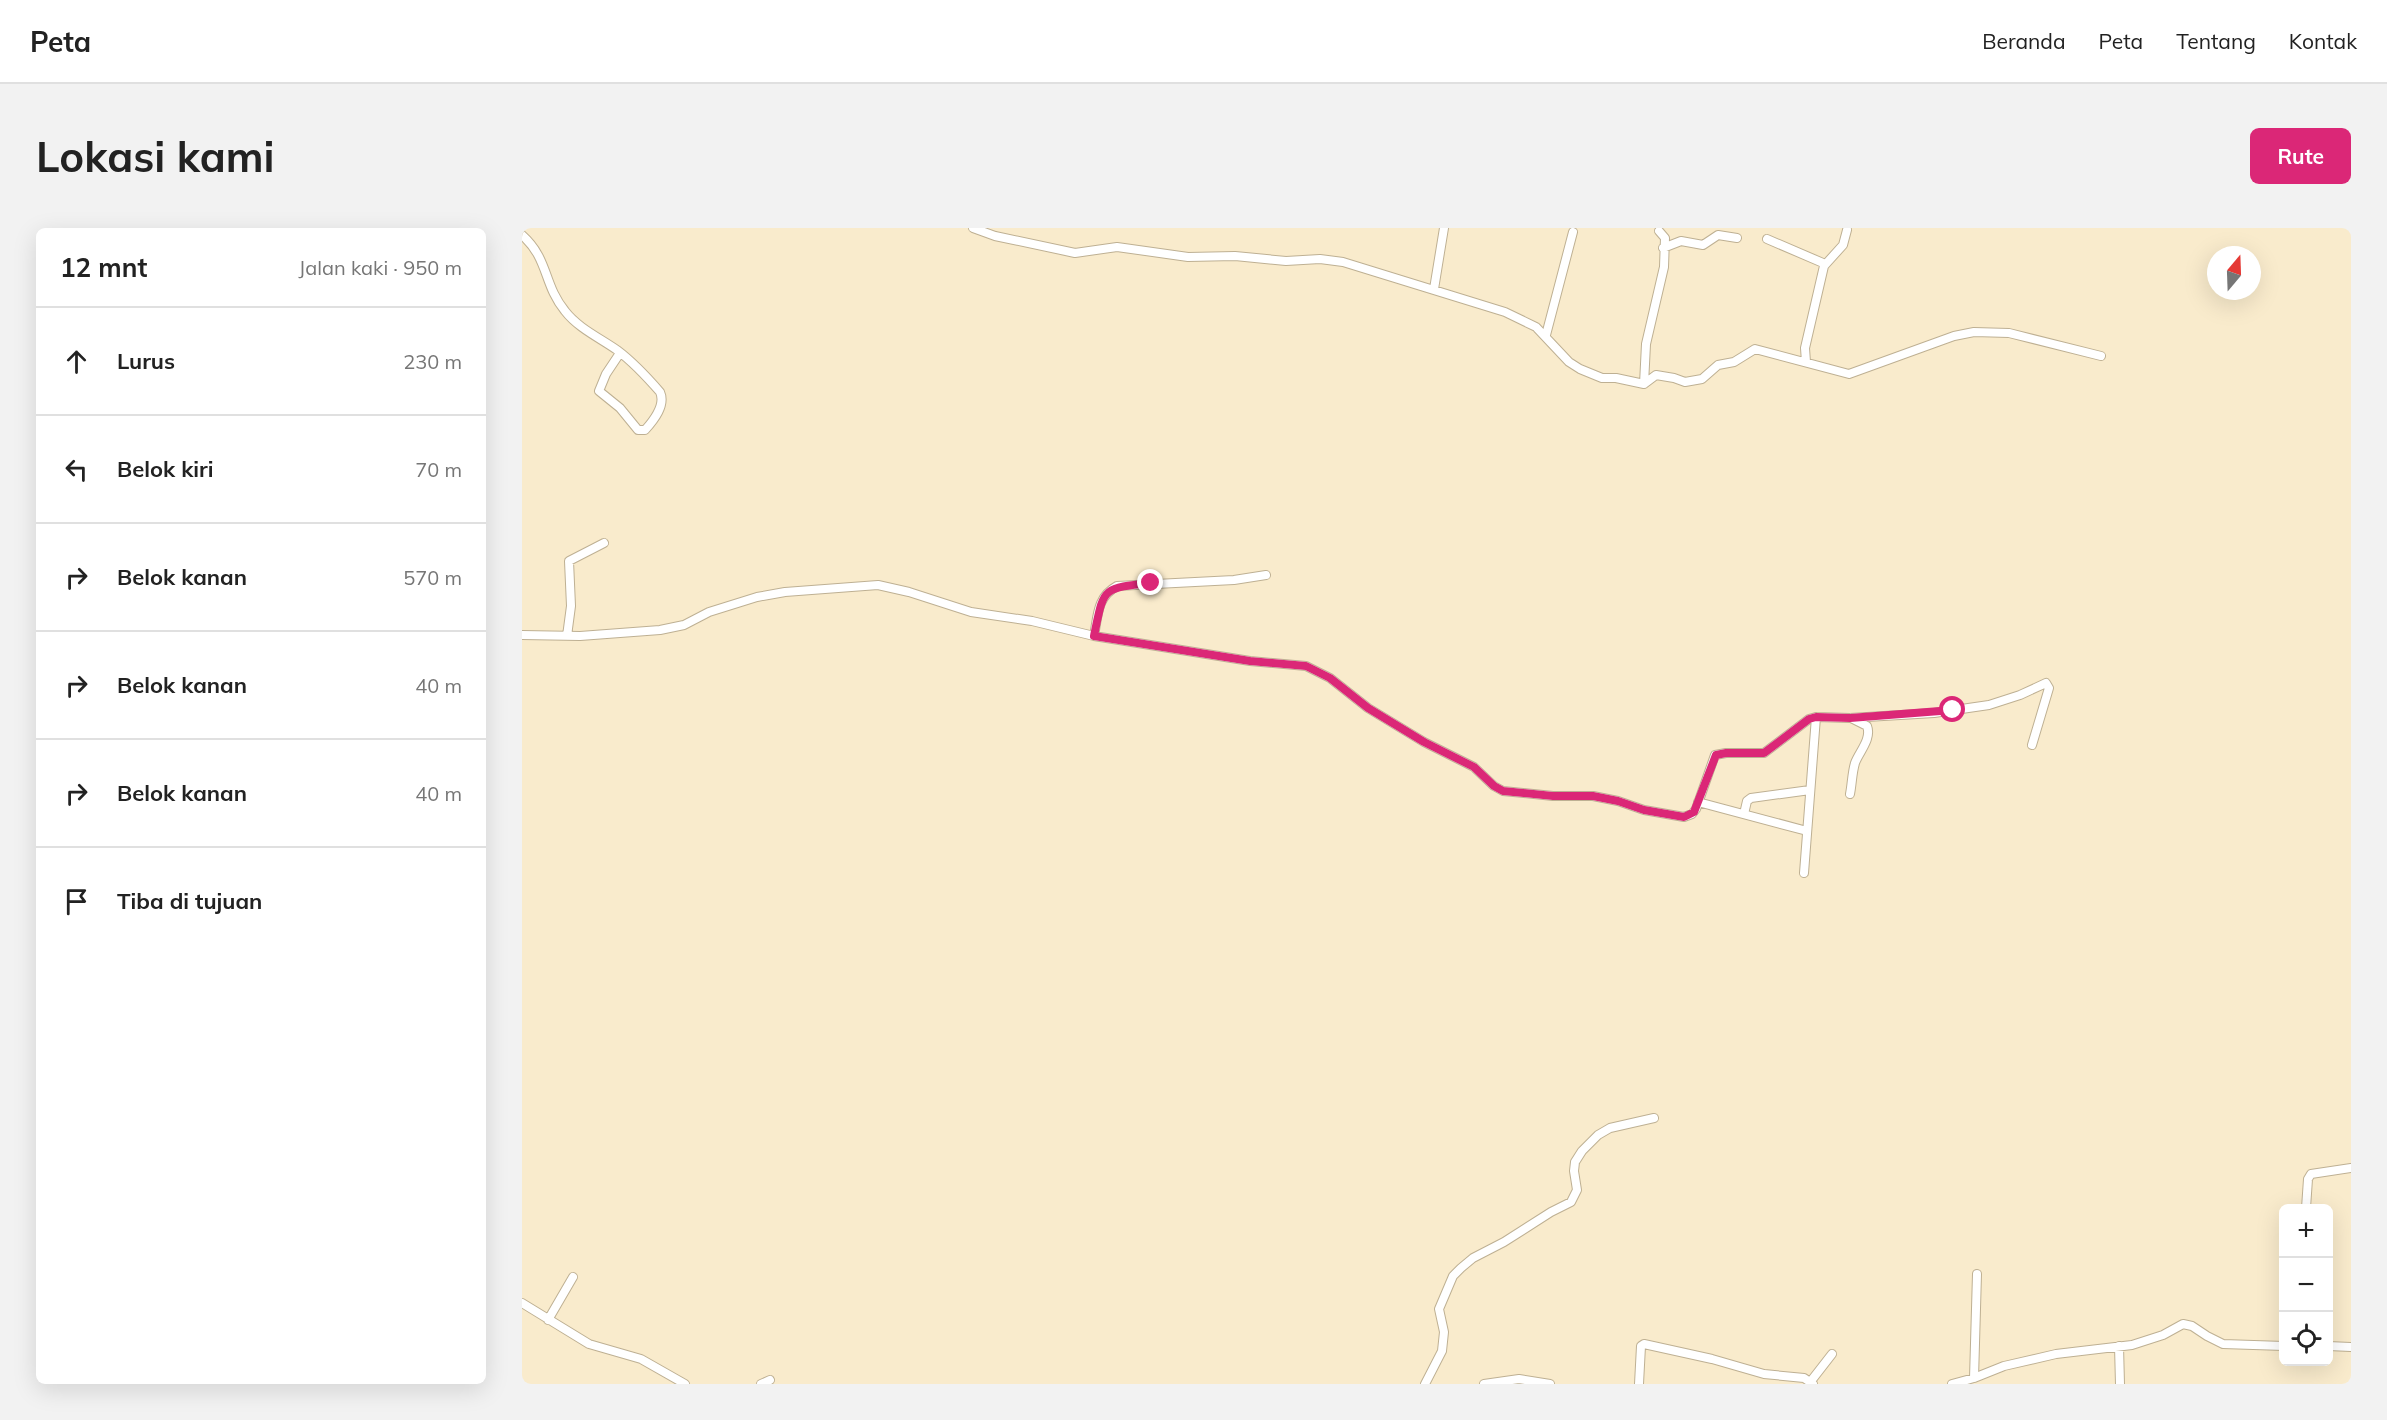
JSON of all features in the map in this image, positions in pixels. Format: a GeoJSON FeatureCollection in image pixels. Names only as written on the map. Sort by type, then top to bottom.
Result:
{"type":"FeatureCollection","features":[{"type":"Feature","properties":{"kind":"street"},"geometry":{"type":"LineString","coordinates":[[973,228],[995,236],[1075,253],[1117,247],[1188,257],[1235,256],[1286,261],[1329,259],[1505,312],[1536,327],[1569,362],[1594,375],[1644,384],[1656,375],[1685,382],[1702,379],[1718,365],[1734,362],[1755,349],[1849,374],[1954,336],[1990,331],[2009,333],[2101,356]]}},
{"type":"Feature","properties":{"kind":"street"},"geometry":{"type":"LineString","coordinates":[[1434,289],[1444,228]]}},
{"type":"Feature","properties":{"kind":"street"},"geometry":{"type":"LineString","coordinates":[[1806,362],[1805,348],[1824,266],[1843,245],[1847,230]]}},
{"type":"Feature","properties":{"kind":"street"},"geometry":{"type":"LineString","coordinates":[[1644,384],[1646,344],[1664,267],[1665,238],[1659,231]]}},
{"type":"Feature","properties":{"kind":"street"},"geometry":{"type":"LineString","coordinates":[[1546,335],[1573,232]]}},
{"type":"Feature","properties":{"kind":"street"},"geometry":{"type":"LineString","coordinates":[[522,235],[538,252],[550,287],[570,318],[620,353],[634,364],[662,396],[660,408],[645,430],[639,430],[620,408],[598,391],[620,353]]}},
{"type":"Feature","properties":{"kind":"street"},"geometry":{"type":"LineString","coordinates":[[1663,248],[1681,241],[1703,245],[1718,235],[1737,238]]}},
{"type":"Feature","properties":{"kind":"street"},"geometry":{"type":"LineString","coordinates":[[1767,240],[1820,260],[1824,266]]}},
{"type":"Feature","properties":{"kind":"street"},"geometry":{"type":"LineString","coordinates":[[567,636],[571,606],[569,561],[604,543]]}},
{"type":"Feature","properties":{"kind":"street"},"geometry":{"type":"LineString","coordinates":[[1094,636],[1103,598],[1118,586],[1234,580],[1266,575]]}},
{"type":"Feature","properties":{"kind":"street"},"geometry":{"type":"LineString","coordinates":[[522,635],[567,636],[667,629],[684,625],[709,612],[757,597],[785,592],[872,585],[909,592],[971,612],[1032,621],[1094,636],[1250,661],[1306,666],[1330,678],[1368,708],[1424,742],[1474,767],[1494,786],[1503,791],[1553,796],[1593,796],[1644,810],[1684,817],[1692,814],[1715,755],[1764,753],[1809,719],[1816,717],[1850,718],[1934,713],[1989,705],[2020,695],[2046,683],[2049,688],[2032,745]]}},
{"type":"Feature","properties":{"kind":"street"},"geometry":{"type":"LineString","coordinates":[[1804,873],[1816,717]]}},
{"type":"Feature","properties":{"kind":"street"},"geometry":{"type":"LineString","coordinates":[[1850,718],[1867,726],[1869,731],[1862,754],[1854,765],[1850,794]]}},
{"type":"Feature","properties":{"kind":"street"},"geometry":{"type":"LineString","coordinates":[[1744,814],[1747,801],[1751,798],[1810,790]]}},
{"type":"Feature","properties":{"kind":"street"},"geometry":{"type":"LineString","coordinates":[[1698,802],[1807,831]]}},
{"type":"Feature","properties":{"kind":"street"},"geometry":{"type":"LineString","coordinates":[[1425,1384],[1442,1352],[1444,1332],[1438,1311],[1453,1276],[1473,1258],[1571,1202],[1577,1190],[1575,1162],[1582,1151],[1598,1135],[1610,1128],[1654,1118]]}},
{"type":"Feature","properties":{"kind":"street"},"geometry":{"type":"LineString","coordinates":[[2306,1204],[2308,1179],[2311,1174],[2351,1168]]}},
{"type":"Feature","properties":{"kind":"street"},"geometry":{"type":"LineString","coordinates":[[1974,1378],[1977,1274]]}},
{"type":"Feature","properties":{"kind":"street"},"geometry":{"type":"LineString","coordinates":[[548,1320],[573,1277]]}},
{"type":"Feature","properties":{"kind":"street"},"geometry":{"type":"LineString","coordinates":[[522,1304],[589,1344],[641,1359],[685,1384]]}},
{"type":"Feature","properties":{"kind":"street"},"geometry":{"type":"LineString","coordinates":[[1952,1384],[2004,1366],[2056,1354],[2147,1341],[2183,1324],[2192,1326],[2223,1344],[2279,1346]]}},
{"type":"Feature","properties":{"kind":"street"},"geometry":{"type":"LineString","coordinates":[[1639,1384],[1640,1348],[1644,1344],[1713,1359],[1764,1374],[1804,1378],[1812,1382],[1832,1354]]}},
{"type":"Feature","properties":{"kind":"street"},"geometry":{"type":"LineString","coordinates":[[2119,1346],[2120,1384]]}},
{"type":"Feature","properties":{"kind":"street"},"geometry":{"type":"LineString","coordinates":[[2333,1346],[2351,1347]]}},
{"type":"Feature","properties":{"kind":"street"},"geometry":{"type":"LineString","coordinates":[[1484,1384],[1519,1379],[1550,1384]]}},
{"type":"Feature","properties":{"kind":"street"},"geometry":{"type":"LineString","coordinates":[[761,1384],[770,1380]]}},
{"type":"Feature","properties":{"kind":"route"},"geometry":{"type":"LineString","coordinates":[[1151,583],[1118,586],[1109,591],[1101,604],[1094,636],[1250,661],[1306,666],[1330,678],[1368,708],[1424,742],[1474,767],[1494,786],[1507,792],[1553,796],[1593,796],[1644,810],[1684,817],[1694,812],[1716,755],[1762,754],[1809,719],[1816,717],[1850,718],[1953,710]]}}]}
